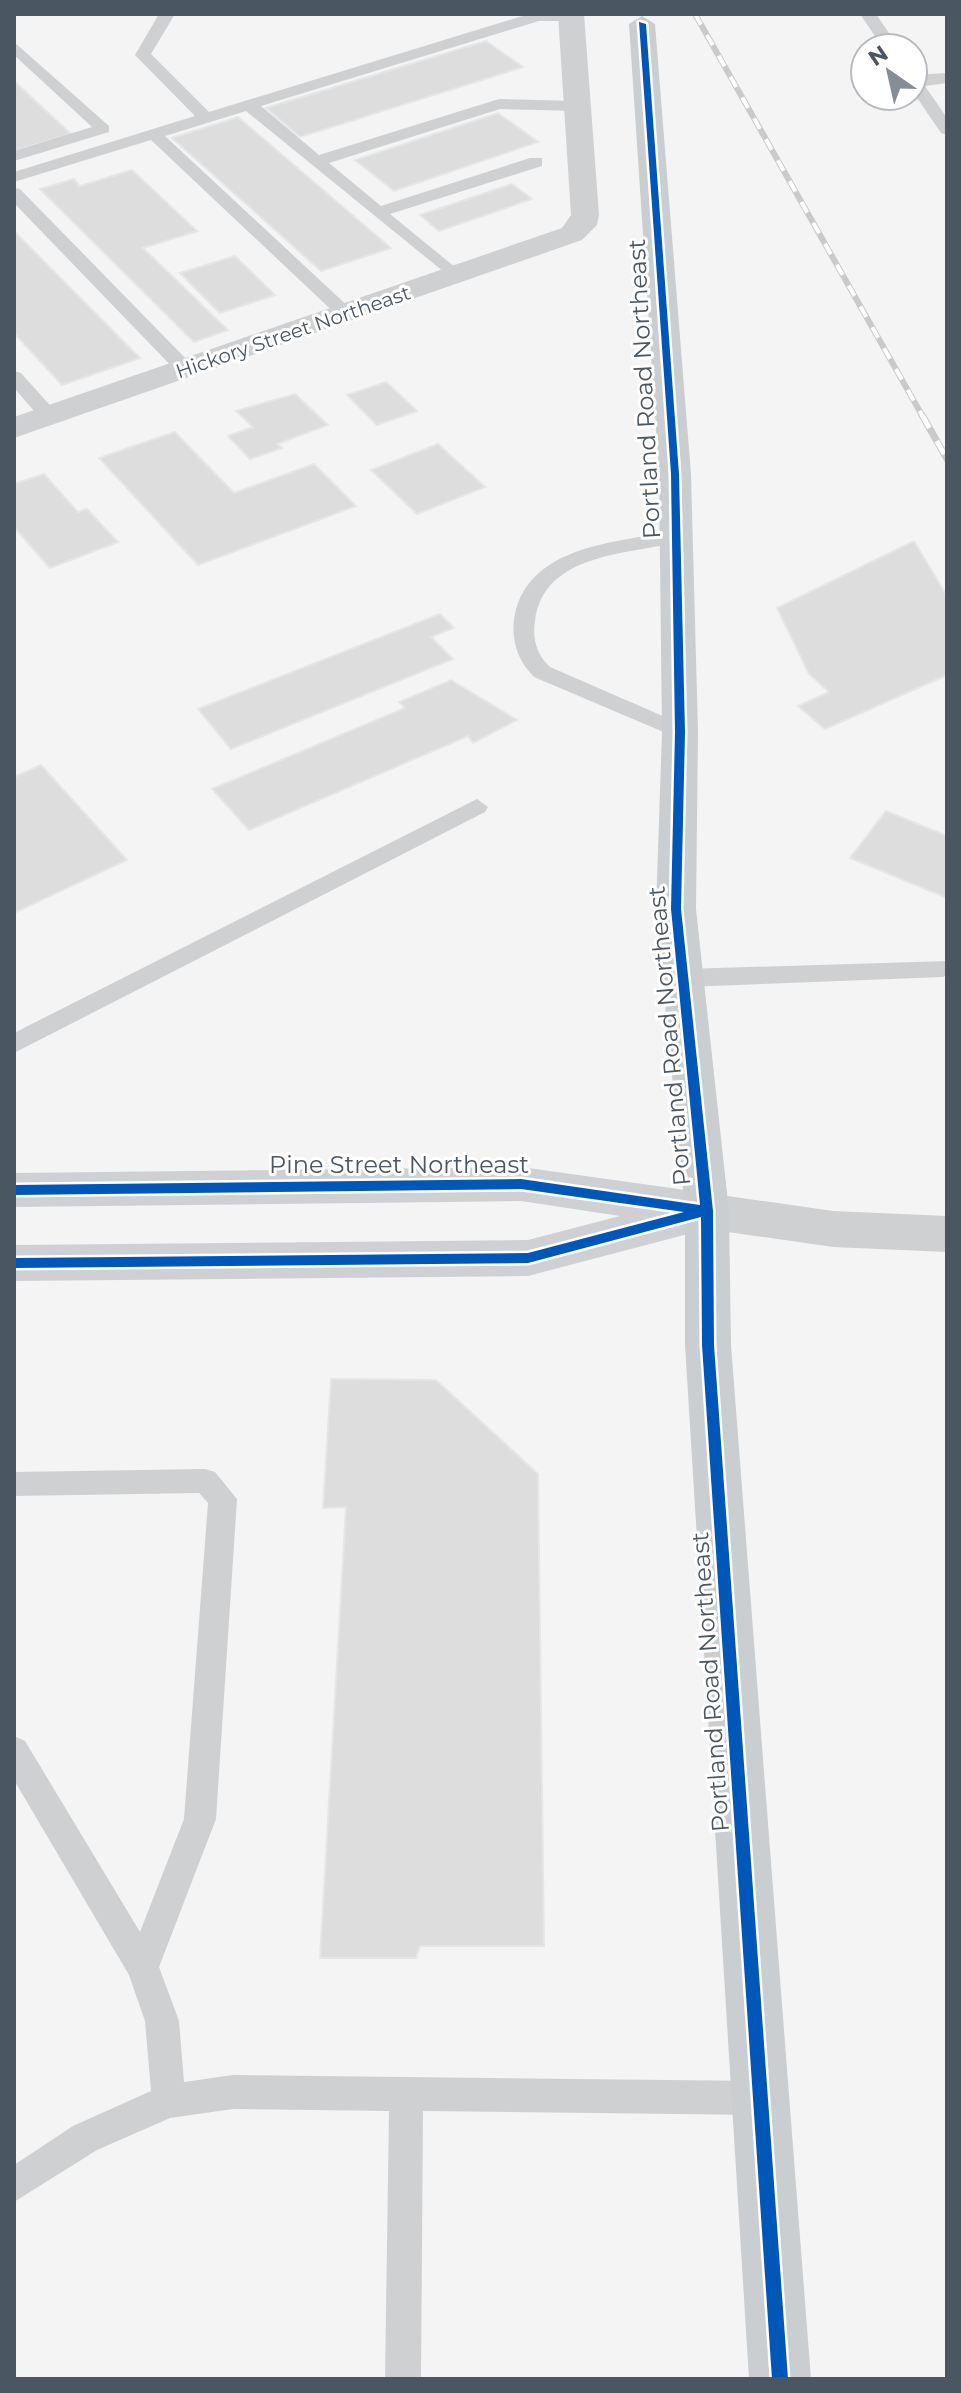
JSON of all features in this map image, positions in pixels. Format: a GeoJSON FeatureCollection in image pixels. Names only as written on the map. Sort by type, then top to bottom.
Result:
{"type":"FeatureCollection","features":[{"type":"Feature","properties":{"kind":"main road","name":"Portland Road Northeast"},"geometry":{"type":"LineString","coordinates":[[642,24],[675,474],[680,732],[676,909],[707,1211],[708,1345],[780,2379]]}},
{"type":"Feature","properties":{"kind":"main road","name":"Pine Street Northeast"},"geometry":{"type":"LineString","coordinates":[[14,1190],[521,1184],[707,1211]]}},
{"type":"Feature","properties":{"kind":"main road","name":"Pine Street Northeast"},"geometry":{"type":"LineString","coordinates":[[14,1263],[528,1258],[707,1211]]}},
{"type":"Feature","properties":{"kind":"street"},"geometry":{"type":"LineString","coordinates":[[571,15],[577,106]]}},
{"type":"Feature","properties":{"kind":"street","name":"Hickory Street Northeast"},"geometry":{"type":"LineString","coordinates":[[14,428],[572,234],[582,225],[585,215],[577,106]]}},
{"type":"Feature","properties":{"kind":"street","name":"Pine Street Northeast"},"geometry":{"type":"LineString","coordinates":[[707,1211],[833,1229],[947,1234]]}},
{"type":"Feature","properties":{"kind":"lane"},"geometry":{"type":"LineString","coordinates":[[142,14],[163,21],[143,55],[206,118]]}},
{"type":"Feature","properties":{"kind":"lane"},"geometry":{"type":"LineString","coordinates":[[868,14],[880,32]]}},
{"type":"Feature","properties":{"kind":"lane"},"geometry":{"type":"LineString","coordinates":[[14,177],[538,16],[571,15]]}},
{"type":"Feature","properties":{"kind":"lane"},"geometry":{"type":"LineString","coordinates":[[14,47],[103,129],[14,156]]}},
{"type":"Feature","properties":{"kind":"lane"},"geometry":{"type":"LineString","coordinates":[[317,161],[499,104],[577,106]]}},
{"type":"Feature","properties":{"kind":"lane"},"geometry":{"type":"LineString","coordinates":[[929,104],[947,130]]}},
{"type":"Feature","properties":{"kind":"lane"},"geometry":{"type":"LineString","coordinates":[[249,105],[455,276]]}},
{"type":"Feature","properties":{"kind":"lane"},"geometry":{"type":"LineString","coordinates":[[154,134],[346,314]]}},
{"type":"Feature","properties":{"kind":"lane"},"geometry":{"type":"LineString","coordinates":[[378,212],[536,162]]}},
{"type":"Feature","properties":{"kind":"lane"},"geometry":{"type":"LineString","coordinates":[[14,193],[185,369]]}},
{"type":"Feature","properties":{"kind":"lane"},"geometry":{"type":"LineString","coordinates":[[14,377],[49,416]]}},
{"type":"Feature","properties":{"kind":"lane"},"geometry":{"type":"LineString","coordinates":[[675,537],[577,559],[555,568],[537,580],[530,591],[524,634],[530,662],[542,672],[680,732]]}},
{"type":"Feature","properties":{"kind":"lane"},"geometry":{"type":"LineString","coordinates":[[14,1044],[477,807]]}},
{"type":"Feature","properties":{"kind":"lane"},"geometry":{"type":"LineString","coordinates":[[684,978],[943,968]]}},
{"type":"Feature","properties":{"kind":"lane"},"geometry":{"type":"LineString","coordinates":[[14,1484],[205,1481],[223,1499],[200,1819],[143,1967]]}},
{"type":"Feature","properties":{"kind":"lane"},"geometry":{"type":"LineString","coordinates":[[14,1751],[143,1967],[162,2021],[169,2101]]}},
{"type":"Feature","properties":{"kind":"lane"},"geometry":{"type":"LineString","coordinates":[[17,2177],[85,2138],[169,2101],[233,2092],[760,2098]]}},
{"type":"Feature","properties":{"kind":"lane"},"geometry":{"type":"LineString","coordinates":[[403,2379],[406,2094]]}},
{"type":"Feature","properties":{"kind":"building"},"geometry":{"type":"Polygon","coordinates":[[[486,41],[523,67],[300,137],[266,108],[486,41]]]}},
{"type":"Feature","properties":{"kind":"building"},"geometry":{"type":"Polygon","coordinates":[[[14,81],[71,134],[14,151],[14,81]]]}},
{"type":"Feature","properties":{"kind":"building"},"geometry":{"type":"Polygon","coordinates":[[[498,113],[538,142],[394,191],[355,160],[498,113]]]}},
{"type":"Feature","properties":{"kind":"building"},"geometry":{"type":"Polygon","coordinates":[[[238,117],[391,248],[321,271],[172,138],[238,117]]]}},
{"type":"Feature","properties":{"kind":"building"},"geometry":{"type":"Polygon","coordinates":[[[132,170],[197,231],[143,248],[228,330],[194,342],[40,189],[74,179],[80,186],[132,170]]]}},
{"type":"Feature","properties":{"kind":"building"},"geometry":{"type":"Polygon","coordinates":[[[512,184],[532,199],[439,231],[420,215],[512,184]]]}},
{"type":"Feature","properties":{"kind":"building"},"geometry":{"type":"Polygon","coordinates":[[[14,231],[140,358],[62,385],[14,333],[14,231]]]}},
{"type":"Feature","properties":{"kind":"building"},"geometry":{"type":"Polygon","coordinates":[[[235,256],[275,295],[220,313],[180,273],[235,256]]]}},
{"type":"Feature","properties":{"kind":"building"},"geometry":{"type":"Polygon","coordinates":[[[386,382],[417,411],[377,425],[347,395],[386,382]]]}},
{"type":"Feature","properties":{"kind":"building"},"geometry":{"type":"Polygon","coordinates":[[[295,394],[328,425],[277,444],[282,448],[250,459],[228,436],[253,427],[236,411],[295,394]]]}},
{"type":"Feature","properties":{"kind":"building"},"geometry":{"type":"Polygon","coordinates":[[[175,432],[234,493],[314,464],[356,506],[198,565],[99,458],[175,432]]]}},
{"type":"Feature","properties":{"kind":"building"},"geometry":{"type":"Polygon","coordinates":[[[438,444],[485,487],[417,514],[371,470],[438,444]]]}},
{"type":"Feature","properties":{"kind":"building"},"geometry":{"type":"Polygon","coordinates":[[[44,474],[78,512],[87,509],[118,542],[50,568],[14,527],[14,484],[44,474]]]}},
{"type":"Feature","properties":{"kind":"building"},"geometry":{"type":"Polygon","coordinates":[[[914,541],[947,596],[947,675],[825,729],[798,706],[829,692],[809,674],[777,608],[914,541]]]}},
{"type":"Feature","properties":{"kind":"building"},"geometry":{"type":"Polygon","coordinates":[[[440,614],[454,628],[431,637],[453,659],[231,749],[198,709],[440,614]]]}},
{"type":"Feature","properties":{"kind":"building"},"geometry":{"type":"Polygon","coordinates":[[[451,680],[517,720],[473,743],[468,736],[249,830],[212,789],[405,708],[399,702],[451,680]]]}},
{"type":"Feature","properties":{"kind":"building"},"geometry":{"type":"Polygon","coordinates":[[[41,765],[127,860],[14,913],[14,777],[41,765]]]}},
{"type":"Feature","properties":{"kind":"building"},"geometry":{"type":"Polygon","coordinates":[[[886,811],[947,836],[947,898],[850,858],[886,811]]]}},
{"type":"Feature","properties":{"kind":"building"},"geometry":{"type":"Polygon","coordinates":[[[331,1379],[436,1380],[538,1474],[544,1946],[420,1946],[416,1958],[320,1958],[346,1507],[323,1508],[331,1379]]]}},
{"type":"Feature","properties":{"kind":"railway"},"geometry":{"type":"LineString","coordinates":[[695,14],[923,417]]}},
{"type":"Feature","properties":{"kind":"railway"},"geometry":{"type":"LineString","coordinates":[[922,415],[947,459]]}},
{"type":"Feature","properties":{"kind":"cycle path"},"geometry":{"type":"LineString","coordinates":[[642,24],[675,474],[680,732],[676,909],[707,1211],[708,1345],[780,2379]]}},
{"type":"Feature","properties":{"kind":"cycle path"},"geometry":{"type":"LineString","coordinates":[[14,1190],[521,1184],[700,1210]]}},
{"type":"Feature","properties":{"kind":"cycle path"},"geometry":{"type":"LineString","coordinates":[[14,1263],[528,1258],[707,1211]]}}]}
